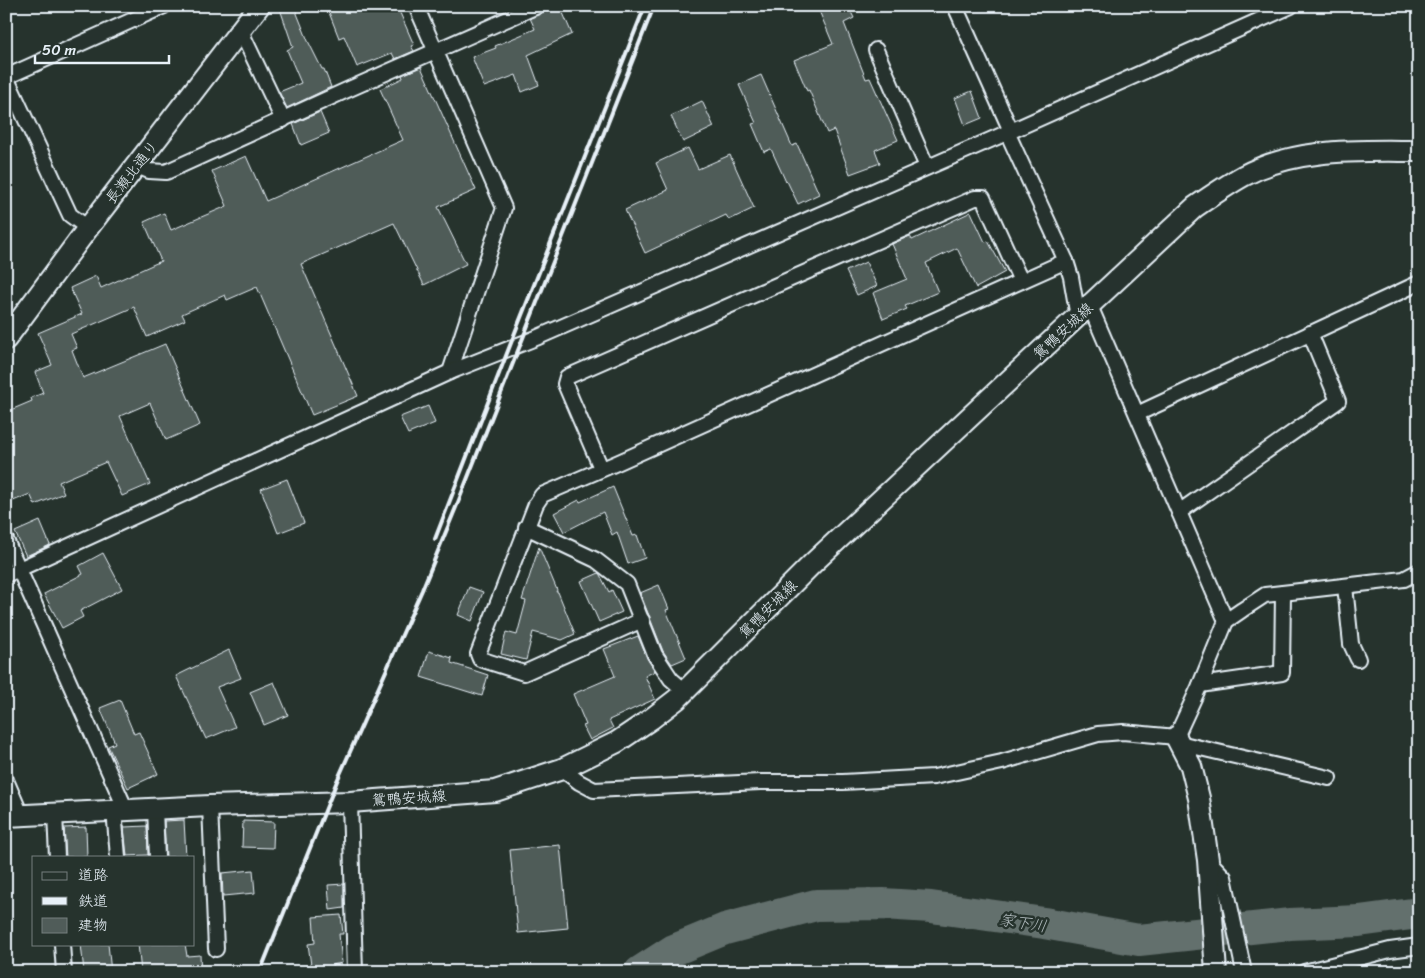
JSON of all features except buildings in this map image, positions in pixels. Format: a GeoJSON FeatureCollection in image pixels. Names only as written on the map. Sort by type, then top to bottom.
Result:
{"type":"FeatureCollection","features":[{"type":"Feature","properties":{"kind":"main road","name":"長瀬北通り"},"geometry":{"type":"LineString","coordinates":[[6,338],[259,6]]}},
{"type":"Feature","properties":{"kind":"main road","name":"鴛鴨安城線"},"geometry":{"type":"LineString","coordinates":[[14,816],[210,806],[350,802],[495,791],[562,769],[617,742],[651,719],[685,691],[814,562],[1084,312],[1195,206],[1244,175],[1287,159],[1340,151],[1419,151]]}},
{"type":"Feature","properties":{"kind":"main road"},"geometry":{"type":"LineString","coordinates":[[1178,740],[1191,766],[1199,798],[1208,860],[1216,972]]}},
{"type":"Feature","properties":{"kind":"street"},"geometry":{"type":"LineString","coordinates":[[88,228],[70,216],[6,77],[164,6]]}},
{"type":"Feature","properties":{"kind":"street"},"geometry":{"type":"LineString","coordinates":[[416,6],[504,208],[450,372]]}},
{"type":"Feature","properties":{"kind":"street"},"geometry":{"type":"LineString","coordinates":[[137,166],[149,171],[166,172],[537,6]]}},
{"type":"Feature","properties":{"kind":"street"},"geometry":{"type":"LineString","coordinates":[[956,6],[1066,261],[1084,312],[1136,414],[1226,621]]}},
{"type":"Feature","properties":{"kind":"street"},"geometry":{"type":"LineString","coordinates":[[6,575],[450,372],[536,338],[1291,6]]}},
{"type":"Feature","properties":{"kind":"street"},"geometry":{"type":"LineString","coordinates":[[242,28],[245,40],[283,120]]}},
{"type":"Feature","properties":{"kind":"street"},"geometry":{"type":"LineString","coordinates":[[876,50],[927,167]]}},
{"type":"Feature","properties":{"kind":"street"},"geometry":{"type":"LineString","coordinates":[[601,468],[565,384],[567,377],[975,198],[982,198],[1021,281]]}},
{"type":"Feature","properties":{"kind":"street"},"geometry":{"type":"LineString","coordinates":[[642,620],[524,673],[480,659],[478,654],[526,527],[542,495],[1066,261]]}},
{"type":"Feature","properties":{"kind":"street"},"geometry":{"type":"LineString","coordinates":[[1136,414],[1419,283]]}},
{"type":"Feature","properties":{"kind":"street"},"geometry":{"type":"LineString","coordinates":[[1179,512],[1338,402],[1310,333]]}},
{"type":"Feature","properties":{"kind":"street"},"geometry":{"type":"LineString","coordinates":[[526,527],[596,560],[626,584],[655,655],[671,679],[685,691]]}},
{"type":"Feature","properties":{"kind":"street"},"geometry":{"type":"LineString","coordinates":[[6,540],[20,569],[120,810],[118,856]]}},
{"type":"Feature","properties":{"kind":"street"},"geometry":{"type":"LineString","coordinates":[[1178,740],[1226,621],[1265,595],[1404,579],[1419,571]]}},
{"type":"Feature","properties":{"kind":"street"},"geometry":{"type":"LineString","coordinates":[[1344,586],[1351,644],[1358,659]]}},
{"type":"Feature","properties":{"kind":"street"},"geometry":{"type":"LineString","coordinates":[[1200,685],[1282,673],[1283,593]]}},
{"type":"Feature","properties":{"kind":"street"},"geometry":{"type":"LineString","coordinates":[[562,769],[579,782],[594,790],[760,782],[843,782],[934,777],[1002,762],[1098,734],[1123,732],[1178,740],[1329,778]]}},
{"type":"Feature","properties":{"kind":"street"},"geometry":{"type":"LineString","coordinates":[[6,780],[14,816]]}},
{"type":"Feature","properties":{"kind":"street"},"geometry":{"type":"LineString","coordinates":[[350,802],[355,972]]}},
{"type":"Feature","properties":{"kind":"street"},"geometry":{"type":"LineString","coordinates":[[210,806],[216,949]]}},
{"type":"Feature","properties":{"kind":"street"},"geometry":{"type":"LineString","coordinates":[[155,809],[157,856]]}},
{"type":"Feature","properties":{"kind":"street"},"geometry":{"type":"LineString","coordinates":[[55,814],[57,856]]}},
{"type":"Feature","properties":{"kind":"street"},"geometry":{"type":"LineString","coordinates":[[1208,860],[1224,877],[1244,972]]}},
{"type":"Feature","properties":{"kind":"street"},"geometry":{"type":"LineString","coordinates":[[62,946],[64,972]]}},
{"type":"Feature","properties":{"kind":"street"},"geometry":{"type":"LineString","coordinates":[[1304,972],[1390,950],[1419,946]]}},
{"type":"Feature","properties":{"kind":"waterway","name":"家下川"},"geometry":{"type":"LineString","coordinates":[[640,972],[674,950],[725,929],[816,905],[883,904],[931,907],[1044,923],[1139,940],[1290,924],[1359,921],[1419,913]]}},
{"type":"Feature","properties":{"kind":"railway"},"geometry":{"type":"LineString","coordinates":[[435,539],[645,6]]}},
{"type":"Feature","properties":{"kind":"railway"},"geometry":{"type":"LineString","coordinates":[[260,972],[337,781],[422,590],[459,500],[654,6]]}}]}
